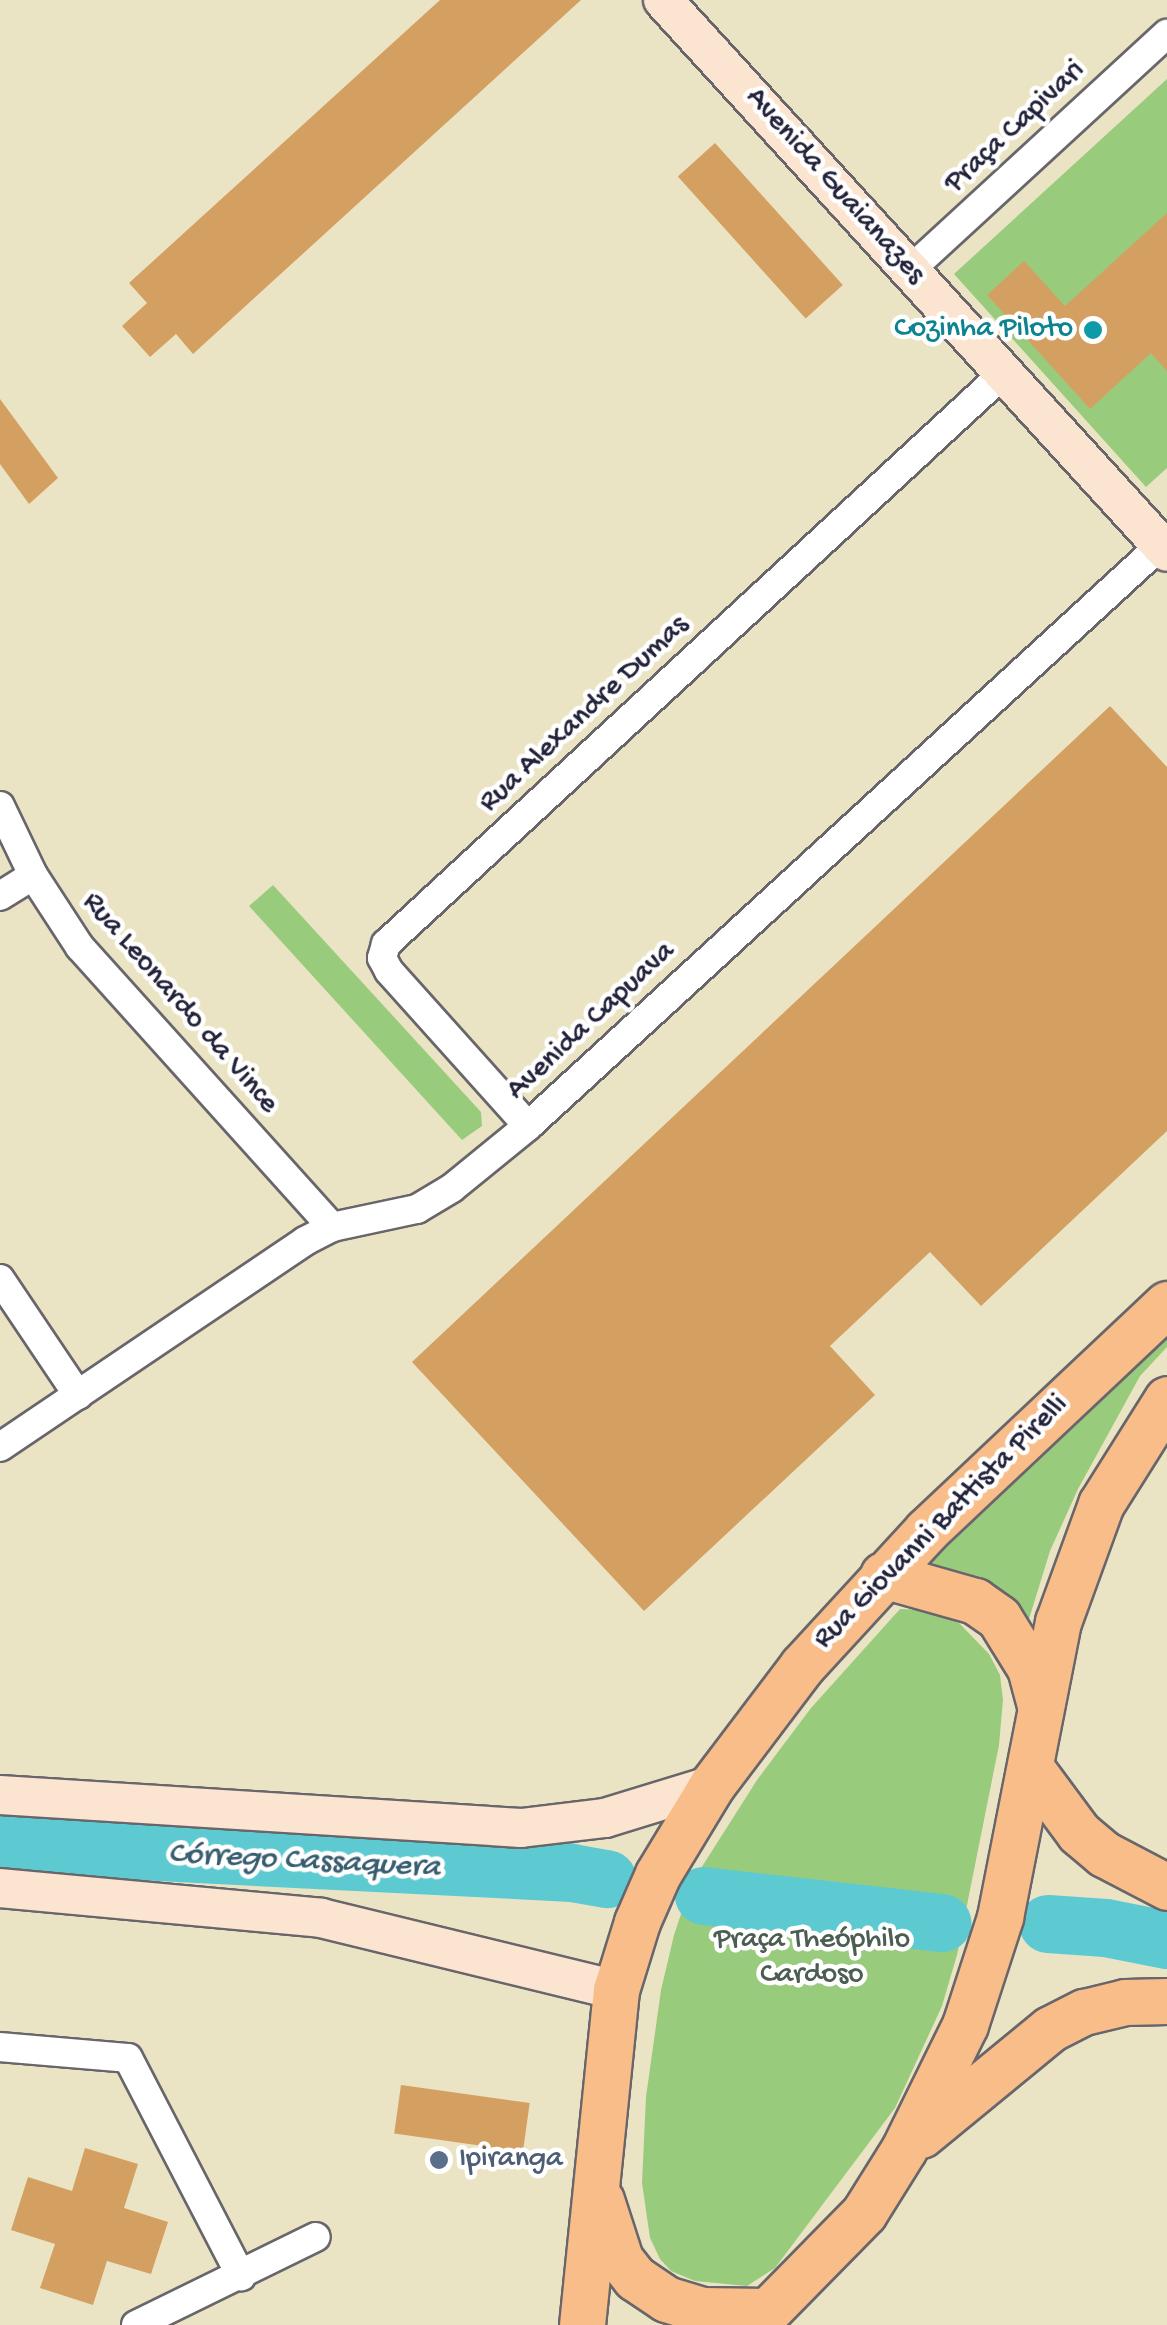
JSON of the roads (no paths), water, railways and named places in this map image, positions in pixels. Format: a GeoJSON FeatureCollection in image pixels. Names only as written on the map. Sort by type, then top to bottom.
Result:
{"type":"FeatureCollection","features":[{"type":"Feature","properties":{"kind":"highway","name":"Rua Giovanni Battista Pirelli"},"geometry":{"type":"LineString","coordinates":[[582,2325],[616,1990],[637,1922],[658,1874],[712,1785],[802,1666],[883,1575],[1167,1304]]}},
{"type":"Feature","properties":{"kind":"highway"},"geometry":{"type":"LineString","coordinates":[[598,2189],[620,2258],[635,2278],[666,2298],[702,2310],[761,2318],[864,2213],[904,2149],[966,2025],[984,1972],[1058,1622],[1101,1504],[1167,1398]]}},
{"type":"Feature","properties":{"kind":"highway"},"geometry":{"type":"LineString","coordinates":[[883,1575],[976,1601],[999,1618],[1030,1668],[1040,1706]]}},
{"type":"Feature","properties":{"kind":"highway"},"geometry":{"type":"LineString","coordinates":[[1030,1767],[1092,1843],[1127,1868],[1167,1887]]}},
{"type":"Feature","properties":{"kind":"highway"},"geometry":{"type":"LineString","coordinates":[[904,2149],[1050,2030],[1084,2012],[1125,2002],[1167,2002]]}},
{"type":"Feature","properties":{"kind":"main road","name":"Avenida Guaianazes"},"geometry":{"type":"LineString","coordinates":[[662,0],[1164,548]]}},
{"type":"Feature","properties":{"kind":"main road"},"geometry":{"type":"LineString","coordinates":[[0,1795],[521,1828],[604,1818],[712,1785]]}},
{"type":"Feature","properties":{"kind":"main road"},"geometry":{"type":"LineString","coordinates":[[0,1888],[308,1916],[616,1990]]}},
{"type":"Feature","properties":{"kind":"street","name":"Praça Capivari"},"geometry":{"type":"LineString","coordinates":[[910,270],[1167,34]]}},
{"type":"Feature","properties":{"kind":"street","name":"Rua Alexandre Dumas"},"geometry":{"type":"LineString","coordinates":[[528,1126],[389,971],[382,958],[386,944],[1004,374]]}},
{"type":"Feature","properties":{"kind":"street","name":"Avenida Capuava"},"geometry":{"type":"LineString","coordinates":[[0,1447],[332,1227],[417,1209],[452,1188],[528,1126],[1164,548]]}},
{"type":"Feature","properties":{"kind":"street","name":"Rua Leonardo da Vince"},"geometry":{"type":"LineString","coordinates":[[0,806],[33,875],[80,947],[332,1227]]}},
{"type":"Feature","properties":{"kind":"street"},"geometry":{"type":"LineString","coordinates":[[0,896],[33,875]]}},
{"type":"Feature","properties":{"kind":"street"},"geometry":{"type":"LineString","coordinates":[[0,1280],[78,1395]]}},
{"type":"Feature","properties":{"kind":"street"},"geometry":{"type":"LineString","coordinates":[[0,2047],[128,2058],[242,2276]]}},
{"type":"Feature","properties":{"kind":"street"},"geometry":{"type":"LineString","coordinates":[[136,2325],[316,2237]]}},
{"type":"Feature","properties":{"kind":"waterway","name":"Córrego Cassaquera"},"geometry":{"type":"LineString","coordinates":[[0,1844],[572,1873],[607,1879]]}},
{"type":"Feature","properties":{"kind":"waterway"},"geometry":{"type":"LineString","coordinates":[[572,1848],[572,1873]]}},
{"type":"Feature","properties":{"kind":"waterway","name":"Córrego Cassaquera"},"geometry":{"type":"LineString","coordinates":[[704,1896],[942,1923]]}},
{"type":"Feature","properties":{"kind":"waterway","name":"Córrego Cassaquera"},"geometry":{"type":"LineString","coordinates":[[1048,1924],[1106,1928],[1167,1940]]}},
{"type":"Feature","properties":{"kind":"place","name":"Cozinha Piloto"},"geometry":{"type":"Point","coordinates":[1093,330]}},
{"type":"Feature","properties":{"kind":"place","name":"Ipiranga"},"geometry":{"type":"Point","coordinates":[439,2160]}},
{"type":"Feature","properties":{"kind":"park label","name":"Praça Theóphilo Cardoso"},"geometry":{"type":"Point","coordinates":[812,1958]}}]}
